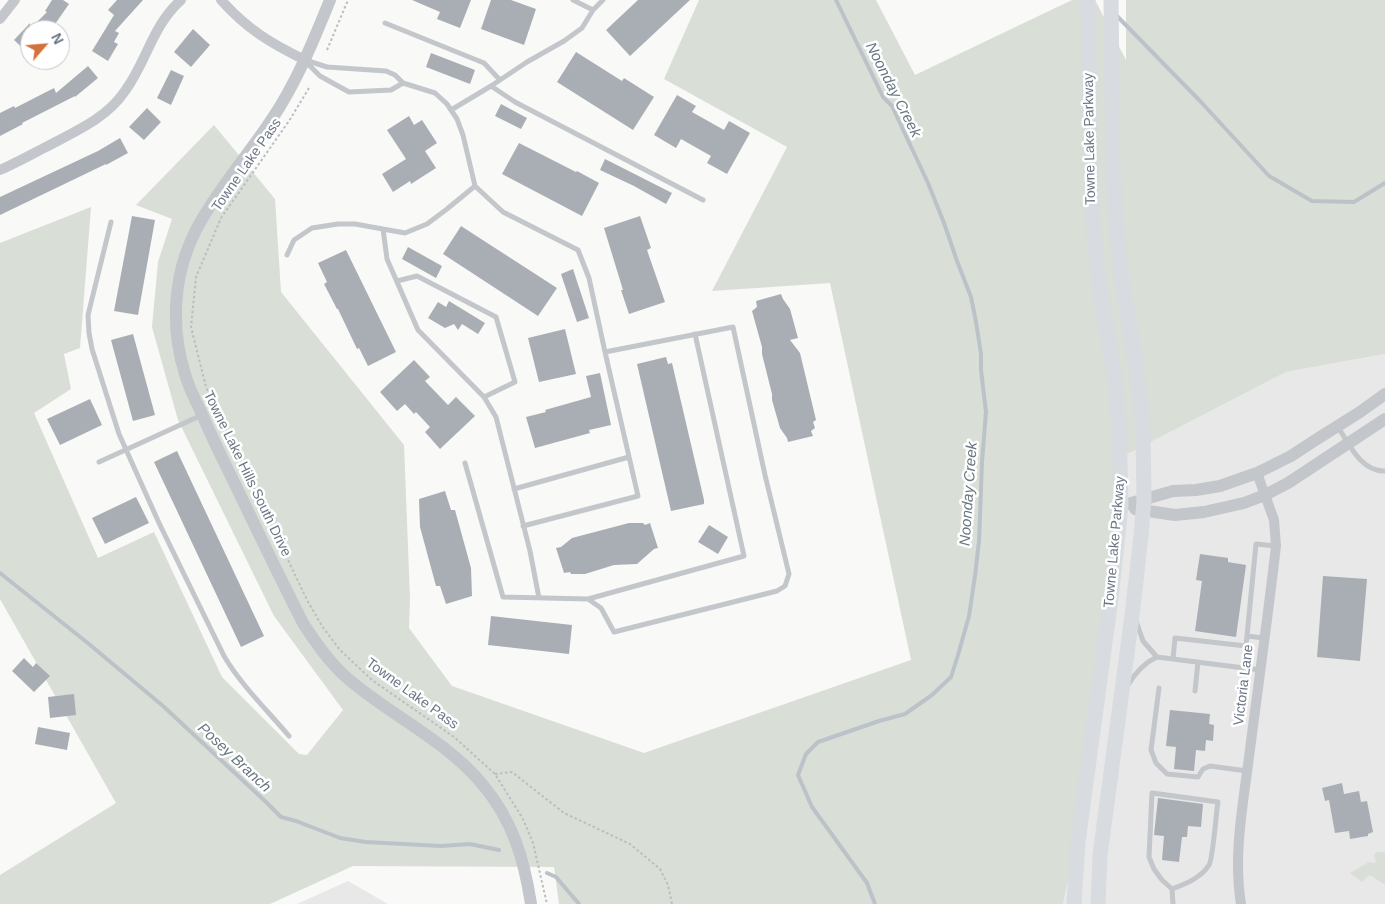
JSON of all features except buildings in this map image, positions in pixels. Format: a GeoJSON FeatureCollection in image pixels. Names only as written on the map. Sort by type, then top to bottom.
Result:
{"type":"FeatureCollection","features":[{"type":"Feature","properties":{"kind":"main road","name":"Towne Lake Parkway"},"geometry":{"type":"LineString","coordinates":[[1074,904],[1078,842],[1111,598],[1121,506],[1119,425],[1115,379],[1100,289],[1092,216],[1088,0]]}},
{"type":"Feature","properties":{"kind":"main road","name":"Towne Lake Parkway"},"geometry":{"type":"LineString","coordinates":[[1100,901],[1100,855],[1133,610],[1144,505],[1143,430],[1140,393],[1118,245],[1114,164],[1111,0]]}},
{"type":"Feature","properties":{"kind":"street"},"geometry":{"type":"LineString","coordinates":[[0,19],[15,0]]}},
{"type":"Feature","properties":{"kind":"street"},"geometry":{"type":"LineString","coordinates":[[0,170],[89,124],[109,110],[130,84],[156,32],[171,10],[181,0]]}},
{"type":"Feature","properties":{"kind":"street"},"geometry":{"type":"LineString","coordinates":[[221,0],[238,18],[258,34],[274,45],[305,60]]}},
{"type":"Feature","properties":{"kind":"street","name":"Towne Lake Hills South Drive"},"geometry":{"type":"LineString","coordinates":[[330,0],[305,60],[292,85],[270,122],[217,195],[194,234],[183,263],[177,294],[177,333],[180,352],[185,374],[202,415],[283,583],[312,638],[344,676],[365,693],[433,740],[458,760],[483,785],[503,814],[516,842],[524,865],[531,904]]}},
{"type":"Feature","properties":{"kind":"street"},"geometry":{"type":"LineString","coordinates":[[1144,505],[1174,491],[1220,486],[1257,473],[1291,456],[1385,394]]}},
{"type":"Feature","properties":{"kind":"street"},"geometry":{"type":"LineString","coordinates":[[1121,506],[1144,505],[1175,515],[1224,508],[1265,495],[1288,483],[1385,419]]}},
{"type":"Feature","properties":{"kind":"street","name":"Victoria Lane"},"geometry":{"type":"LineString","coordinates":[[1241,904],[1238,860],[1247,771],[1276,546],[1274,520],[1257,473]]}},
{"type":"Feature","properties":{"kind":"lane"},"geometry":{"type":"LineString","coordinates":[[572,0],[593,10]]}},
{"type":"Feature","properties":{"kind":"lane"},"geometry":{"type":"LineString","coordinates":[[451,110],[527,62],[564,42],[582,28],[593,10],[603,0]]}},
{"type":"Feature","properties":{"kind":"lane"},"geometry":{"type":"LineString","coordinates":[[385,22],[484,63],[500,80]]}},
{"type":"Feature","properties":{"kind":"lane"},"geometry":{"type":"LineString","coordinates":[[305,60],[320,76],[349,92],[391,90],[403,83]]}},
{"type":"Feature","properties":{"kind":"lane"},"geometry":{"type":"LineString","coordinates":[[305,60],[326,67],[386,71],[403,83],[435,94],[447,104],[457,119],[464,135],[475,186],[503,212],[578,250],[589,278],[638,496],[523,526]]}},
{"type":"Feature","properties":{"kind":"lane"},"geometry":{"type":"LineString","coordinates":[[491,86],[515,102],[703,200]]}},
{"type":"Feature","properties":{"kind":"lane"},"geometry":{"type":"LineString","coordinates":[[287,255],[294,240],[312,228],[338,224],[355,224],[405,233],[427,224],[475,186]]}},
{"type":"Feature","properties":{"kind":"lane"},"geometry":{"type":"LineString","coordinates":[[111,222],[88,315],[92,349],[119,434],[159,524],[224,656],[231,668],[288,736]]}},
{"type":"Feature","properties":{"kind":"lane"},"geometry":{"type":"LineString","coordinates":[[383,229],[387,259],[418,330],[484,397],[496,417],[539,598]]}},
{"type":"Feature","properties":{"kind":"lane"},"geometry":{"type":"LineString","coordinates":[[397,281],[417,276],[496,318],[515,382],[484,397]]}},
{"type":"Feature","properties":{"kind":"lane"},"geometry":{"type":"LineString","coordinates":[[588,599],[601,608],[614,632],[776,591],[785,586],[789,574],[764,475],[733,327],[605,352]]}},
{"type":"Feature","properties":{"kind":"lane"},"geometry":{"type":"LineString","coordinates":[[465,463],[503,597],[588,599],[744,556],[695,334]]}},
{"type":"Feature","properties":{"kind":"lane"},"geometry":{"type":"LineString","coordinates":[[99,462],[202,415]]}},
{"type":"Feature","properties":{"kind":"lane"},"geometry":{"type":"LineString","coordinates":[[1338,426],[1368,467],[1385,471]]}},
{"type":"Feature","properties":{"kind":"lane"},"geometry":{"type":"LineString","coordinates":[[514,489],[629,458]]}},
{"type":"Feature","properties":{"kind":"lane"},"geometry":{"type":"LineString","coordinates":[[1173,659],[1176,638],[1246,646],[1256,544],[1276,546]]}},
{"type":"Feature","properties":{"kind":"lane"},"geometry":{"type":"LineString","coordinates":[[1133,610],[1143,641],[1157,657],[1260,670]]}},
{"type":"Feature","properties":{"kind":"lane"},"geometry":{"type":"LineString","coordinates":[[1247,636],[1264,638]]}},
{"type":"Feature","properties":{"kind":"lane"},"geometry":{"type":"LineString","coordinates":[[1121,696],[1140,670],[1157,657]]}},
{"type":"Feature","properties":{"kind":"lane"},"geometry":{"type":"LineString","coordinates":[[1195,691],[1198,662]]}},
{"type":"Feature","properties":{"kind":"lane"},"geometry":{"type":"LineString","coordinates":[[1159,688],[1151,750],[1156,763],[1167,774],[1198,777],[1204,769],[1210,766],[1247,771]]}},
{"type":"Feature","properties":{"kind":"lane"},"geometry":{"type":"LineString","coordinates":[[1172,889],[1200,874],[1210,864],[1218,802],[1152,793],[1149,857],[1154,870],[1172,889],[1173,904]]}},
{"type":"Feature","properties":{"kind":"path"},"geometry":{"type":"LineString","coordinates":[[327,50],[348,0]]}},
{"type":"Feature","properties":{"kind":"path","name":"Towne Lake Pass"},"geometry":{"type":"LineString","coordinates":[[309,88],[290,121],[221,218],[196,277],[192,327],[206,387],[307,600],[322,626],[340,650],[372,680],[454,737],[494,774],[523,819],[533,843],[547,904]]}},
{"type":"Feature","properties":{"kind":"path"},"geometry":{"type":"LineString","coordinates":[[494,774],[512,772],[564,813],[630,844],[660,869],[668,884],[672,904]]}},
{"type":"Feature","properties":{"kind":"shaded area"},"geometry":{"type":"Polygon","coordinates":[[[699,0],[876,0],[915,75],[1072,0],[1095,0],[1126,60],[1126,0],[1385,0],[1385,354],[1286,372],[1122,457],[1086,797],[1063,904],[559,904],[554,867],[353,866],[270,904],[0,904],[0,875],[116,803],[0,599],[0,243],[91,207],[80,348],[64,354],[71,389],[34,413],[98,558],[154,532],[222,677],[299,754],[307,755],[343,710],[274,616],[178,420],[152,327],[158,262],[172,219],[136,205],[214,125],[275,199],[281,292],[404,445],[410,598],[409,628],[452,686],[644,753],[911,660],[830,283],[712,291],[787,147],[664,79],[699,0]]]}},
{"type":"Feature","properties":{"kind":"shaded area"},"geometry":{"type":"Polygon","coordinates":[[[1385,354],[1385,904],[1063,904],[1086,797],[1122,457],[1286,372],[1385,354]]]}},
{"type":"Feature","properties":{"kind":"shaded area"},"geometry":{"type":"Polygon","coordinates":[[[1376,852],[1385,853],[1385,884],[1369,875],[1362,882],[1350,873],[1369,862],[1376,863],[1374,856],[1376,852]]]}},
{"type":"Feature","properties":{"kind":"shaded area"},"geometry":{"type":"Polygon","coordinates":[[[348,881],[388,904],[297,904],[348,881]]]}},
{"type":"Feature","properties":{"kind":"waterway","name":"Noonday Creek"},"geometry":{"type":"LineString","coordinates":[[836,0],[883,97],[892,106],[928,183],[971,297],[981,354],[986,412],[979,541],[975,576],[969,616],[951,677],[932,695],[905,714],[818,742],[806,754],[798,775],[812,807],[867,883],[875,904]]}},
{"type":"Feature","properties":{"kind":"waterway","name":"Noonday Creek"},"geometry":{"type":"LineString","coordinates":[[1116,15],[1201,102],[1269,176],[1312,201],[1354,202],[1385,183]]}},
{"type":"Feature","properties":{"kind":"waterway","name":"Posey Branch"},"geometry":{"type":"LineString","coordinates":[[0,573],[163,706],[281,817],[340,838],[366,842],[441,846],[470,844],[499,850]]}},
{"type":"Feature","properties":{"kind":"waterway","name":"Posey Branch"},"geometry":{"type":"LineString","coordinates":[[547,873],[556,877],[579,904]]}}]}
